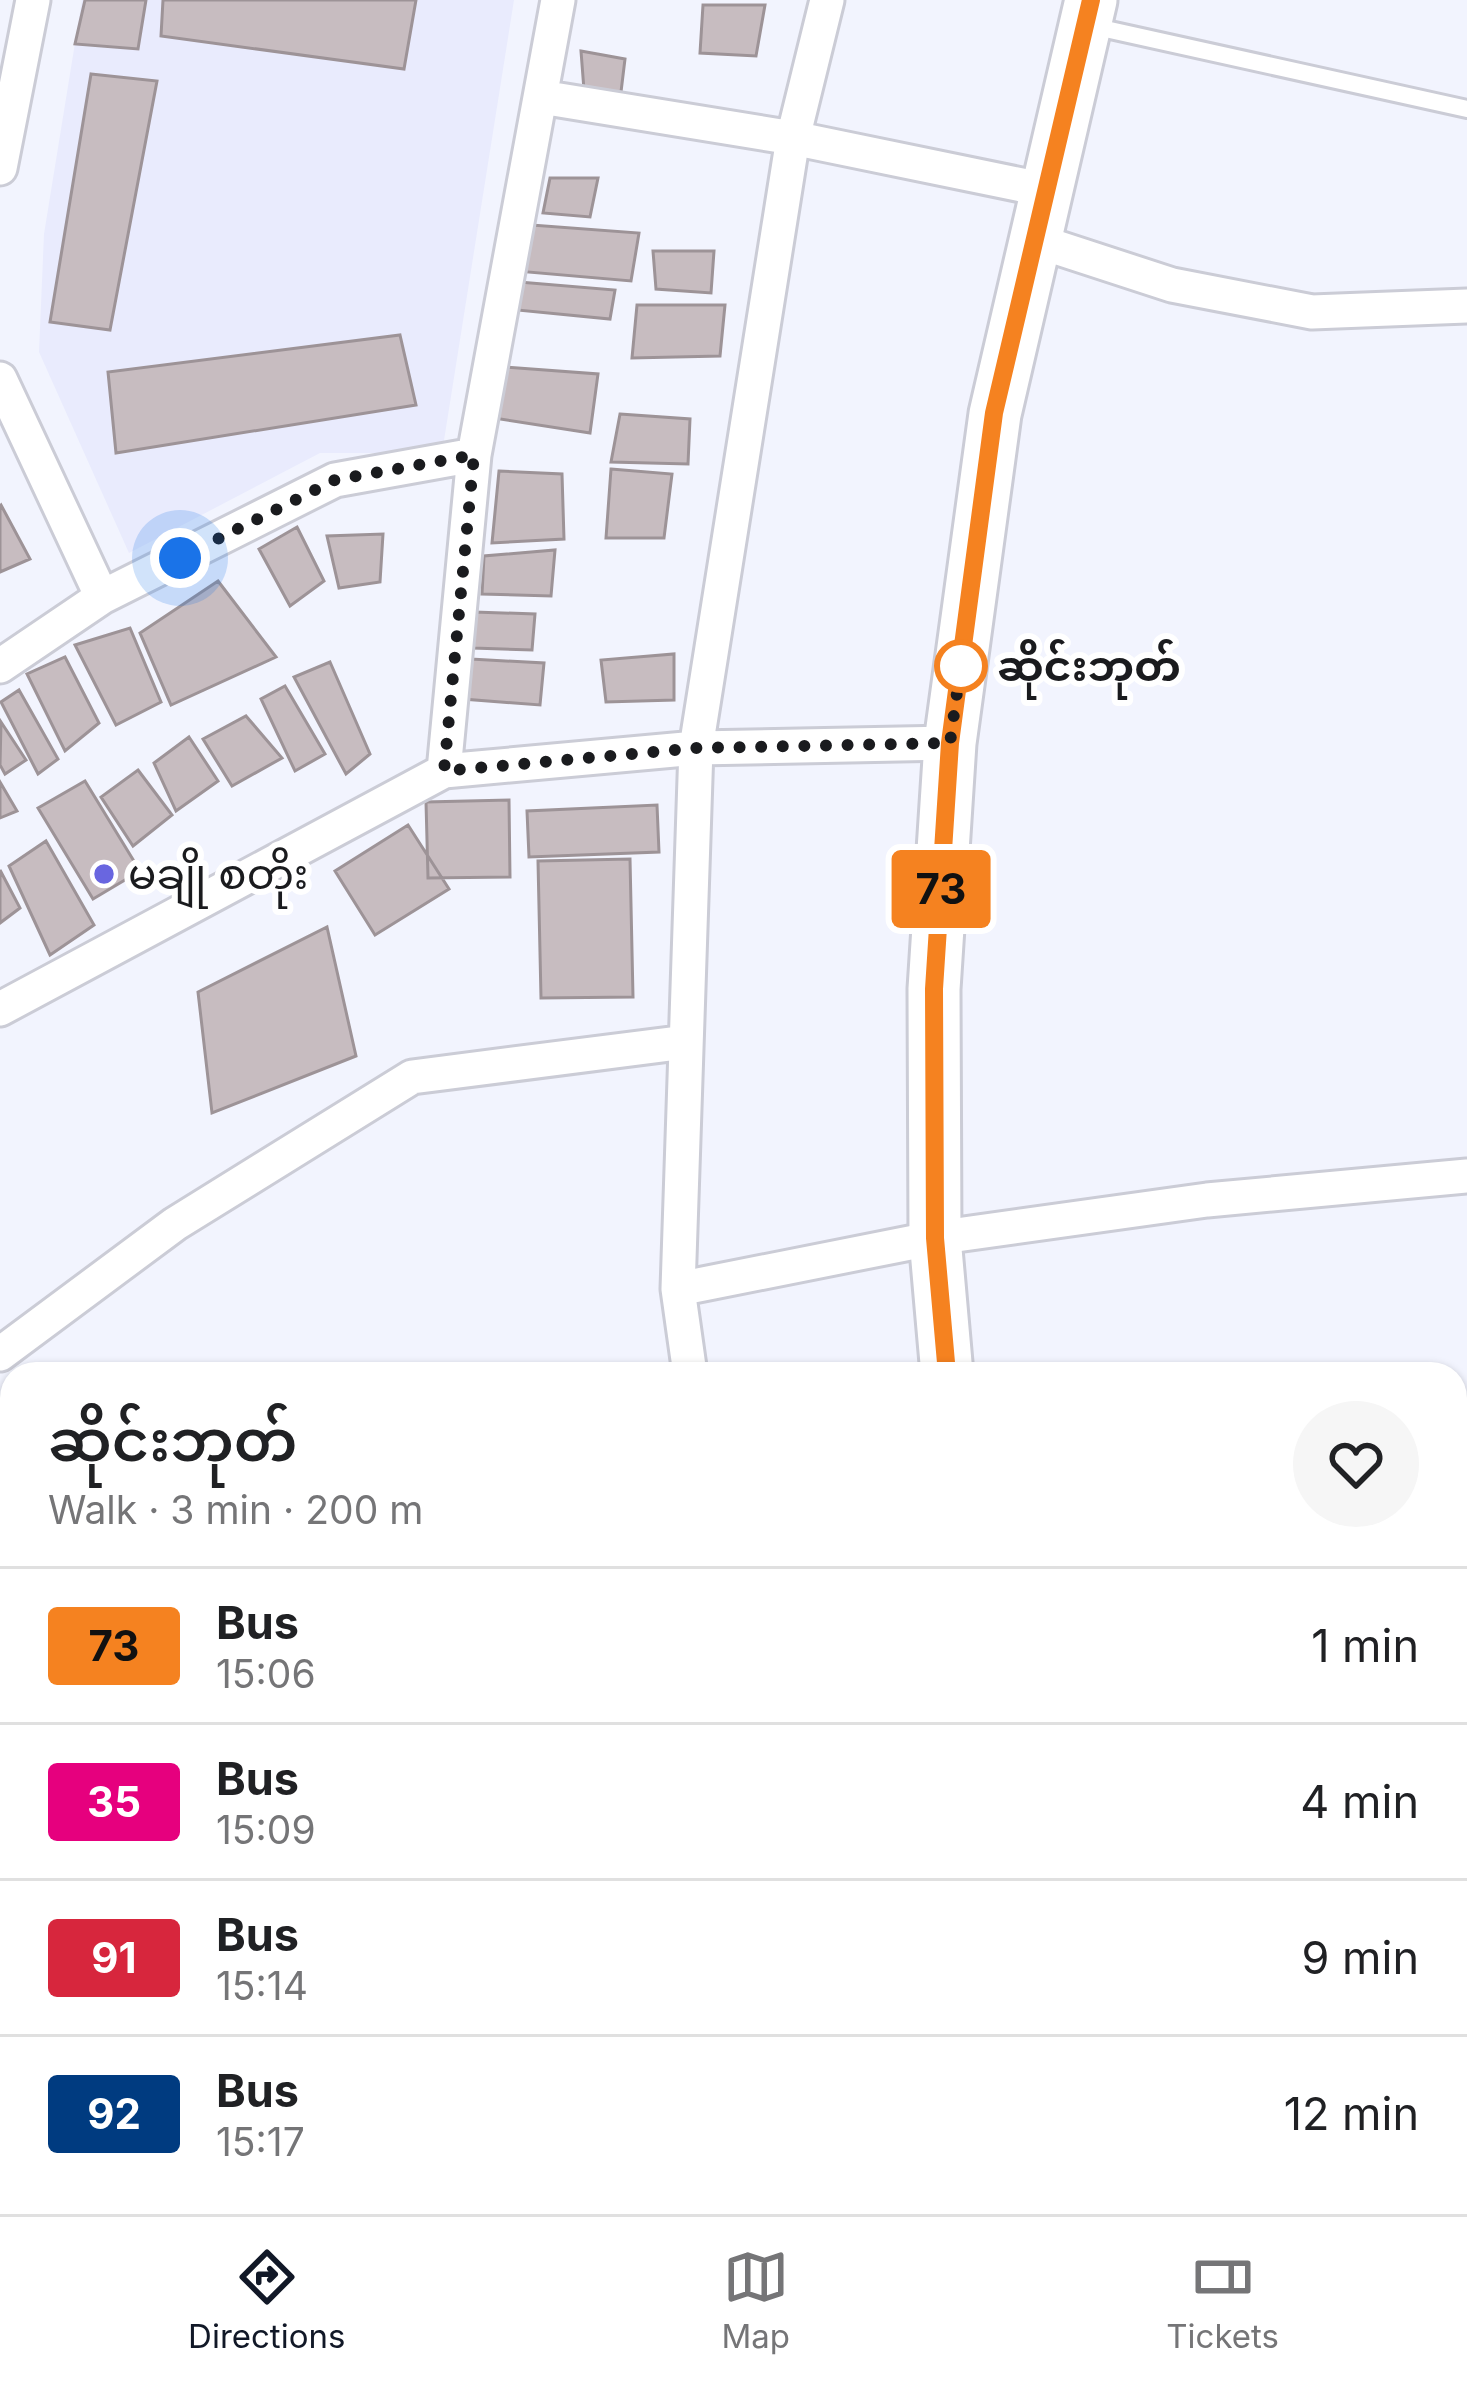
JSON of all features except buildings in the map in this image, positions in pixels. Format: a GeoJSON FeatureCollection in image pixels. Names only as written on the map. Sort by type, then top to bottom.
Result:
{"type":"FeatureCollection","features":[{"type":"Feature","properties":{"kind":"main road"},"geometry":{"type":"LineString","coordinates":[[946,1362],[935,1238],[934,989],[950,743],[994,413],[1088,12]]}},
{"type":"Feature","properties":{"kind":"street"},"geometry":{"type":"LineString","coordinates":[[0,168],[33,0]]}},
{"type":"Feature","properties":{"kind":"street"},"geometry":{"type":"LineString","coordinates":[[444,771],[474,455],[558,0]]}},
{"type":"Feature","properties":{"kind":"street"},"geometry":{"type":"LineString","coordinates":[[688,1362],[678,1288],[697,748],[793,138],[827,0]]}},
{"type":"Feature","properties":{"kind":"street"},"geometry":{"type":"LineString","coordinates":[[541,97],[793,138],[1046,190]]}},
{"type":"Feature","properties":{"kind":"street"},"geometry":{"type":"LineString","coordinates":[[1034,240],[1172,285],[1312,312],[1467,306]]}},
{"type":"Feature","properties":{"kind":"street"},"geometry":{"type":"LineString","coordinates":[[0,379],[102,597]]}},
{"type":"Feature","properties":{"kind":"street"},"geometry":{"type":"LineString","coordinates":[[0,666],[102,597],[335,480],[474,455]]}},
{"type":"Feature","properties":{"kind":"street"},"geometry":{"type":"LineString","coordinates":[[0,1009],[444,771],[697,748],[950,743]]}},
{"type":"Feature","properties":{"kind":"street"},"geometry":{"type":"LineString","coordinates":[[0,1354],[176,1224],[412,1077],[686,1042]]}},
{"type":"Feature","properties":{"kind":"street"},"geometry":{"type":"LineString","coordinates":[[678,1288],[935,1238],[1208,1200],[1467,1176]]}},
{"type":"Feature","properties":{"kind":"lane"},"geometry":{"type":"LineString","coordinates":[[1088,12],[1467,109]]}},
{"type":"Feature","properties":{"kind":"shaded area"},"geometry":{"type":"Polygon","coordinates":[[[82,0],[514,0],[442,453],[320,453],[129,553],[39,352],[44,234],[82,0]]]}},
{"type":"Feature","properties":{"kind":"bus line","name":"73"},"geometry":{"type":"LineString","coordinates":[[946,1362],[935,1238],[934,989],[950,743],[994,413],[1091,0]]}},
{"type":"Feature","properties":{"kind":"place","name":"ဆိုင်းဘုတ်"},"geometry":{"type":"Point","coordinates":[961,666]}},
{"type":"Feature","properties":{"kind":"place","name":"မချို စတိုး"},"geometry":{"type":"Point","coordinates":[104,874]}},
{"type":"Feature","properties":{"kind":"route"},"geometry":{"type":"LineString","coordinates":[[180,558],[335,480],[474,455],[444,771],[697,748],[950,743],[963,649],[961,666]]}}]}
